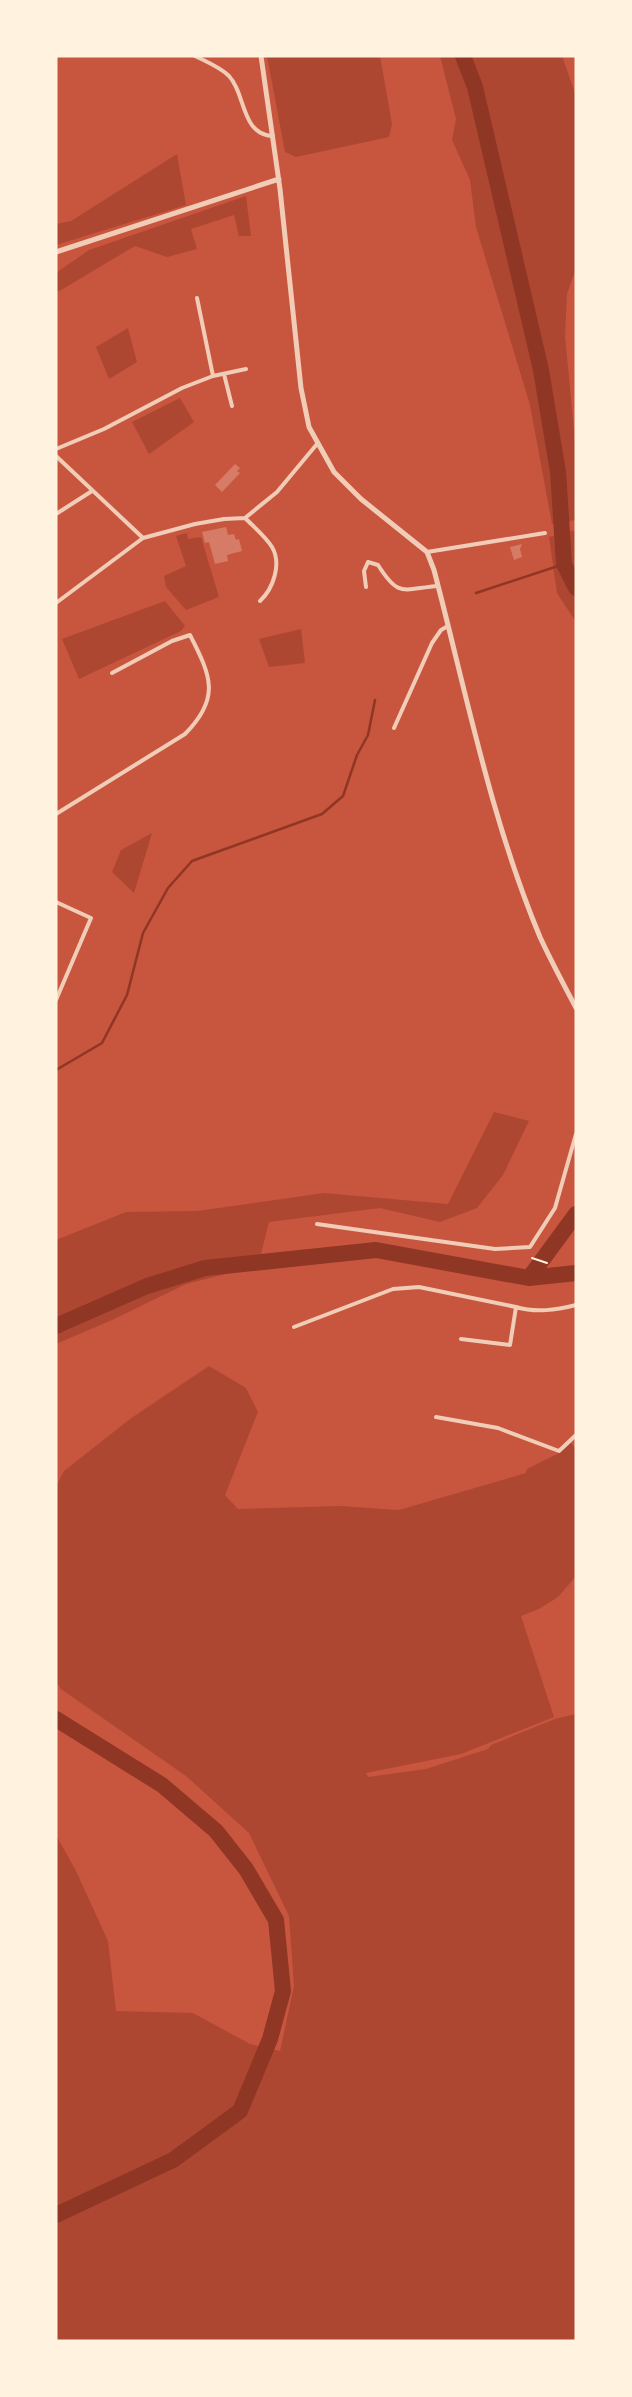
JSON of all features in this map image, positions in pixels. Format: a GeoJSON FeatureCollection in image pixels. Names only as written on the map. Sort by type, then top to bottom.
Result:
{"type":"FeatureCollection","features":[{"type":"Feature","properties":{"kind":"street"},"geometry":{"type":"LineString","coordinates":[[195,56],[215,66],[229,76],[246,116],[254,128],[266,136],[273,136]]}},
{"type":"Feature","properties":{"kind":"street"},"geometry":{"type":"LineString","coordinates":[[261,56],[279,179],[301,388],[309,428],[334,472],[360,499],[427,552],[438,586],[483,765],[522,890],[541,938],[576,1008]]}},
{"type":"Feature","properties":{"kind":"street"},"geometry":{"type":"LineString","coordinates":[[56,252],[279,179]]}},
{"type":"Feature","properties":{"kind":"street"},"geometry":{"type":"LineString","coordinates":[[197,298],[213,376]]}},
{"type":"Feature","properties":{"kind":"street"},"geometry":{"type":"LineString","coordinates":[[56,449],[104,428],[182,388],[213,376],[246,369]]}},
{"type":"Feature","properties":{"kind":"street"},"geometry":{"type":"LineString","coordinates":[[224,374],[232,406]]}},
{"type":"Feature","properties":{"kind":"street"},"geometry":{"type":"LineString","coordinates":[[56,603],[143,538],[195,524],[224,519],[245,518],[277,492],[317,444]]}},
{"type":"Feature","properties":{"kind":"street"},"geometry":{"type":"LineString","coordinates":[[56,456],[143,538]]}},
{"type":"Feature","properties":{"kind":"street"},"geometry":{"type":"LineString","coordinates":[[56,514],[92,491]]}},
{"type":"Feature","properties":{"kind":"street"},"geometry":{"type":"LineString","coordinates":[[245,518],[273,548],[276,566],[270,590],[260,601]]}},
{"type":"Feature","properties":{"kind":"street"},"geometry":{"type":"LineString","coordinates":[[427,552],[544,533]]}},
{"type":"Feature","properties":{"kind":"street"},"geometry":{"type":"LineString","coordinates":[[366,587],[364,571],[368,562],[378,565],[391,585],[398,589],[438,586]]}},
{"type":"Feature","properties":{"kind":"street"},"geometry":{"type":"LineString","coordinates":[[394,728],[432,642],[441,630],[448,626]]}},
{"type":"Feature","properties":{"kind":"street"},"geometry":{"type":"LineString","coordinates":[[56,814],[185,734],[197,722],[206,705],[209,677],[190,635],[172,641],[112,673]]}},
{"type":"Feature","properties":{"kind":"street"},"geometry":{"type":"LineString","coordinates":[[56,902],[91,918],[56,1000]]}},
{"type":"Feature","properties":{"kind":"street"},"geometry":{"type":"LineString","coordinates":[[317,1224],[495,1249],[530,1246],[555,1208],[576,1134]]}},
{"type":"Feature","properties":{"kind":"street"},"geometry":{"type":"LineString","coordinates":[[294,1327],[393,1289],[420,1287],[528,1310],[558,1310],[576,1305]]}},
{"type":"Feature","properties":{"kind":"street"},"geometry":{"type":"LineString","coordinates":[[461,1339],[510,1345],[516,1307]]}},
{"type":"Feature","properties":{"kind":"street"},"geometry":{"type":"LineString","coordinates":[[436,1416],[498,1428],[559,1451],[576,1435]]}},
{"type":"Feature","properties":{"kind":"path"},"geometry":{"type":"LineString","coordinates":[[532,1258],[546,1263]]}},
{"type":"Feature","properties":{"kind":"shaded area"},"geometry":{"type":"Polygon","coordinates":[[[267,56],[380,56],[392,124],[389,137],[296,157],[285,152],[267,56]]]}},
{"type":"Feature","properties":{"kind":"shaded area"},"geometry":{"type":"Polygon","coordinates":[[[440,56],[562,56],[576,96],[576,268],[567,294],[565,336],[576,451],[575,520],[552,524],[530,405],[476,227],[470,180],[452,140],[456,119],[440,56]]]}},
{"type":"Feature","properties":{"kind":"shaded area"},"geometry":{"type":"Polygon","coordinates":[[[177,154],[186,205],[56,245],[56,224],[71,221],[177,154]]]}},
{"type":"Feature","properties":{"kind":"shaded area"},"geometry":{"type":"Polygon","coordinates":[[[246,196],[251,236],[239,236],[234,215],[191,229],[197,249],[167,257],[135,246],[56,293],[56,273],[89,250],[246,196]]]}},
{"type":"Feature","properties":{"kind":"shaded area"},"geometry":{"type":"Polygon","coordinates":[[[128,328],[137,362],[109,379],[96,347],[128,328]]]}},
{"type":"Feature","properties":{"kind":"shaded area"},"geometry":{"type":"Polygon","coordinates":[[[180,398],[194,422],[149,454],[132,422],[180,398]]]}},
{"type":"Feature","properties":{"kind":"shaded area"},"geometry":{"type":"Polygon","coordinates":[[[576,530],[576,622],[557,593],[549,537],[576,530]]]}},
{"type":"Feature","properties":{"kind":"shaded area"},"geometry":{"type":"Polygon","coordinates":[[[187,533],[188,539],[201,537],[219,597],[186,610],[166,587],[164,576],[186,566],[176,536],[187,533]]]}},
{"type":"Feature","properties":{"kind":"shaded area"},"geometry":{"type":"Polygon","coordinates":[[[165,601],[185,626],[181,631],[79,679],[62,639],[165,601]]]}},
{"type":"Feature","properties":{"kind":"shaded area"},"geometry":{"type":"Polygon","coordinates":[[[301,629],[305,663],[269,667],[259,639],[301,629]]]}},
{"type":"Feature","properties":{"kind":"shaded area"},"geometry":{"type":"Polygon","coordinates":[[[152,833],[134,893],[112,872],[121,850],[152,833]]]}},
{"type":"Feature","properties":{"kind":"shaded area"},"geometry":{"type":"Polygon","coordinates":[[[494,1112],[529,1121],[503,1175],[477,1208],[440,1222],[380,1208],[269,1222],[258,1266],[186,1284],[112,1320],[56,1344],[56,1240],[126,1212],[197,1211],[324,1193],[448,1204],[494,1112]]]}},
{"type":"Feature","properties":{"kind":"shaded area"},"geometry":{"type":"Polygon","coordinates":[[[209,1366],[246,1388],[258,1412],[225,1495],[238,1509],[340,1506],[399,1510],[526,1473],[527,1469],[559,1453],[571,1443],[576,1449],[576,1576],[558,1597],[539,1609],[521,1616],[554,1717],[461,1754],[366,1773],[368,1777],[426,1769],[488,1749],[491,1745],[555,1719],[576,1714],[576,2341],[56,2341],[56,1835],[76,1871],[108,1941],[116,2011],[193,2013],[250,2044],[280,2051],[294,1986],[289,1916],[249,1833],[186,1776],[61,1689],[56,1682],[56,1486],[64,1471],[130,1419],[209,1366]]]}},
{"type":"Feature","properties":{"kind":"building"},"geometry":{"type":"Polygon","coordinates":[[[235,464],[240,468],[237,471],[240,473],[222,492],[215,485],[235,464]]]}},
{"type":"Feature","properties":{"kind":"building"},"geometry":{"type":"Polygon","coordinates":[[[226,527],[228,535],[234,534],[236,540],[239,539],[242,551],[227,555],[228,561],[215,564],[209,542],[205,543],[202,532],[226,527]]]}},
{"type":"Feature","properties":{"kind":"building"},"geometry":{"type":"Polygon","coordinates":[[[522,544],[520,549],[522,557],[514,560],[510,547],[522,544]]]}},
{"type":"Feature","properties":{"kind":"waterway"},"geometry":{"type":"LineString","coordinates":[[463,56],[475,87],[541,370],[558,472],[564,564],[576,588]]}},
{"type":"Feature","properties":{"kind":"waterway"},"geometry":{"type":"LineString","coordinates":[[476,593],[564,564]]}},
{"type":"Feature","properties":{"kind":"waterway"},"geometry":{"type":"LineString","coordinates":[[56,1070],[102,1043],[127,995],[143,933],[168,888],[192,861],[322,814],[343,796],[357,755],[368,735],[375,700]]}},
{"type":"Feature","properties":{"kind":"waterway"},"geometry":{"type":"LineString","coordinates":[[529,1278],[576,1214]]}},
{"type":"Feature","properties":{"kind":"waterway"},"geometry":{"type":"LineString","coordinates":[[56,1326],[147,1286],[205,1268],[376,1250],[529,1278],[576,1273]]}},
{"type":"Feature","properties":{"kind":"waterway"},"geometry":{"type":"LineString","coordinates":[[56,1719],[162,1785],[216,1831],[246,1869],[276,1920],[283,1991],[270,2039],[240,2111],[173,2160],[56,2215]]}}]}
